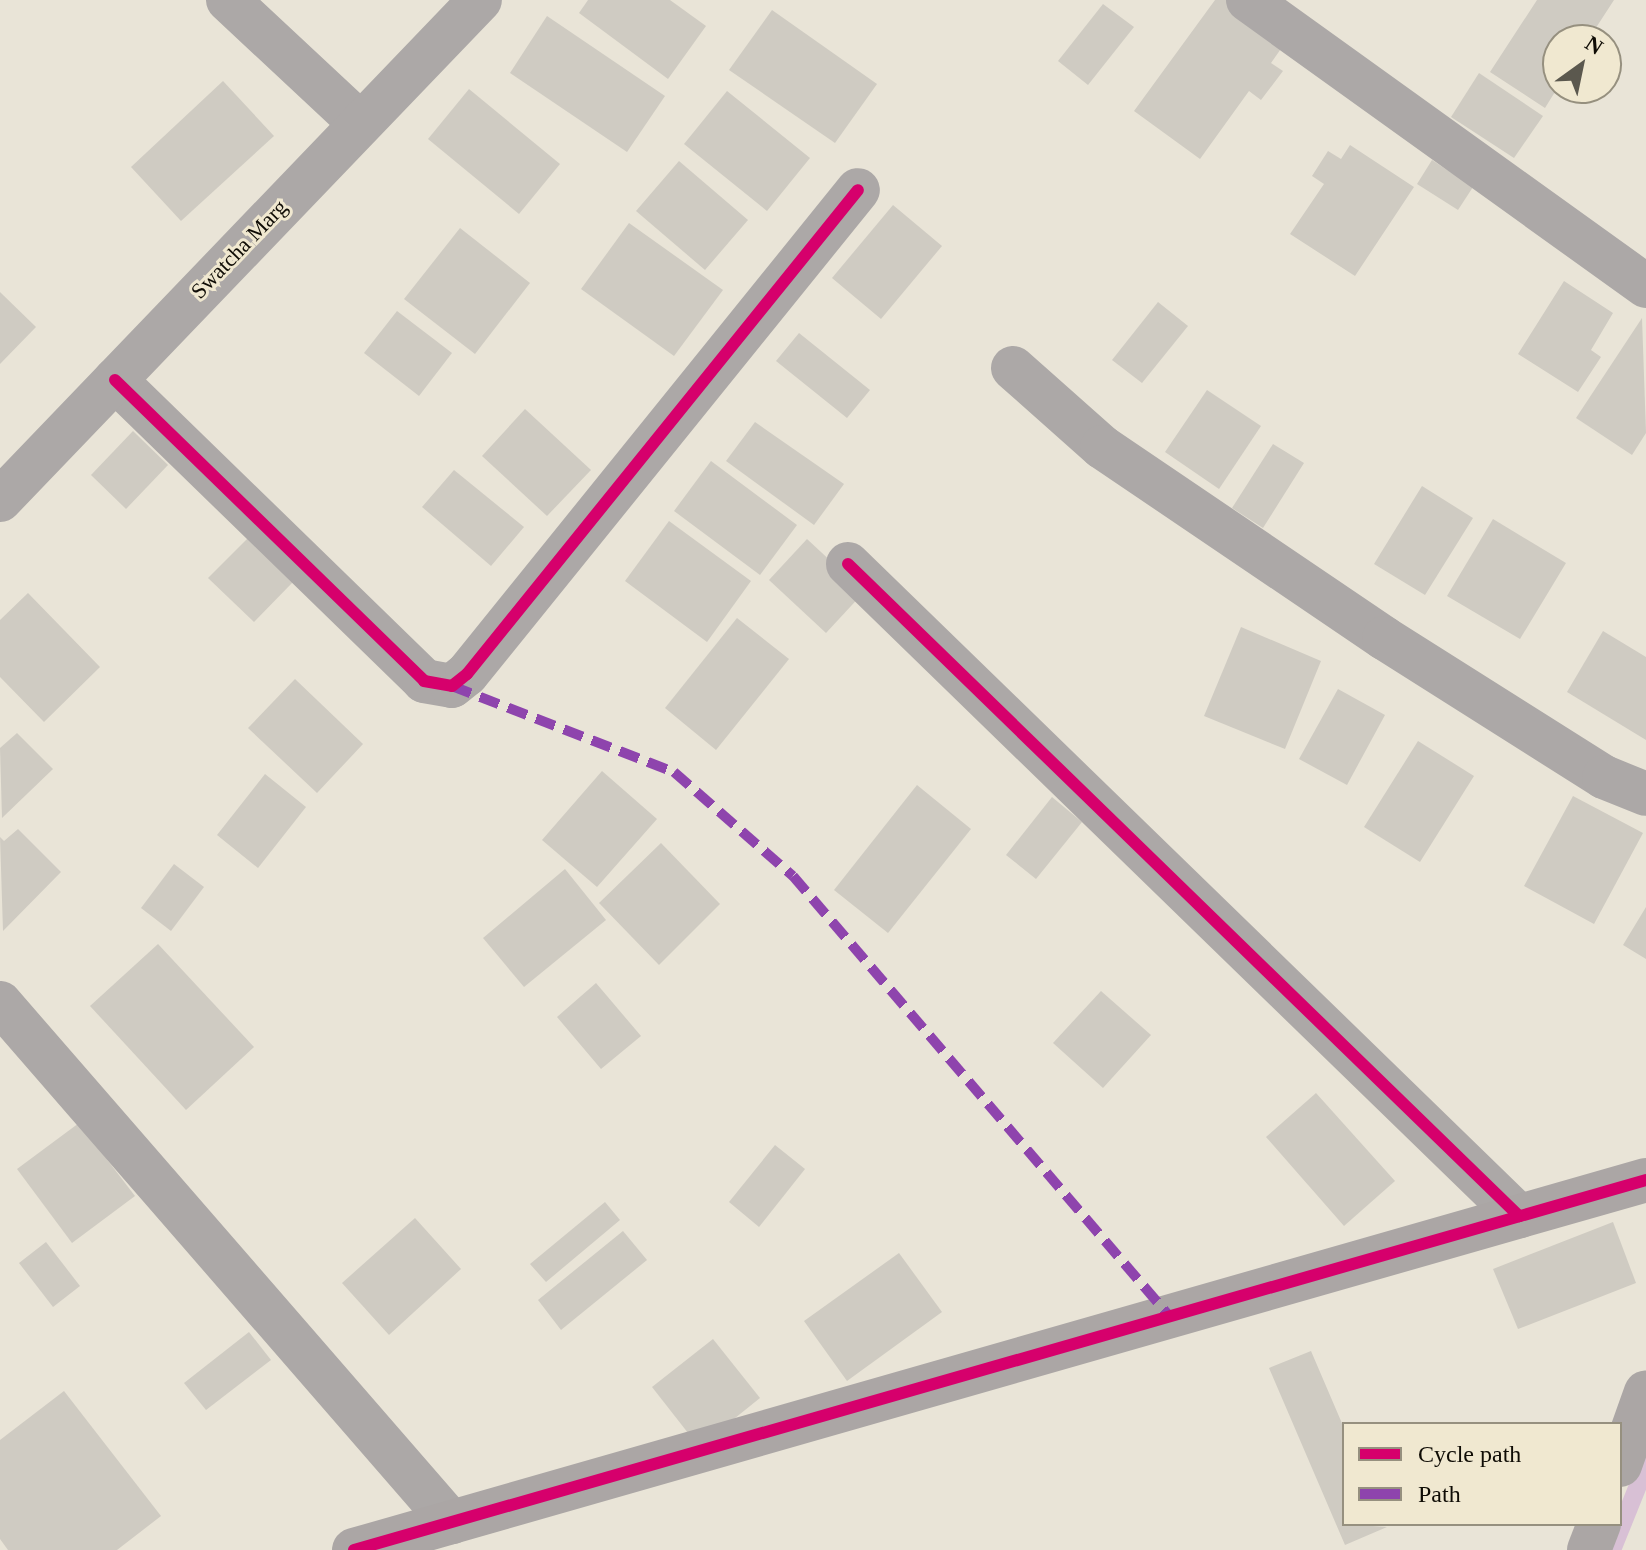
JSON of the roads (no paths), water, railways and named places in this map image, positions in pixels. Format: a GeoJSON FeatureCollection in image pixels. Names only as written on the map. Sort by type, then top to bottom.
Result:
{"type":"FeatureCollection","features":[{"type":"Feature","properties":{"kind":"street"},"geometry":{"type":"LineString","coordinates":[[228,0],[359,122]]}},
{"type":"Feature","properties":{"kind":"street","name":"Swatcha Marg"},"geometry":{"type":"LineString","coordinates":[[0,500],[359,122],[480,0]]}},
{"type":"Feature","properties":{"kind":"street"},"geometry":{"type":"LineString","coordinates":[[1248,0],[1646,286]]}},
{"type":"Feature","properties":{"kind":"street"},"geometry":{"type":"LineString","coordinates":[[115,380],[424,681],[452,686],[467,674],[858,190]]}},
{"type":"Feature","properties":{"kind":"street"},"geometry":{"type":"LineString","coordinates":[[1013,368],[1102,447],[1371,630],[1604,777],[1646,794]]}},
{"type":"Feature","properties":{"kind":"street"},"geometry":{"type":"LineString","coordinates":[[848,564],[1519,1216]]}},
{"type":"Feature","properties":{"kind":"street"},"geometry":{"type":"LineString","coordinates":[[0,1003],[451,1522]]}},
{"type":"Feature","properties":{"kind":"street"},"geometry":{"type":"LineString","coordinates":[[354,1550],[1646,1180]]}},
{"type":"Feature","properties":{"kind":"street"},"geometry":{"type":"LineString","coordinates":[[1622,1459],[1646,1392]]}},
{"type":"Feature","properties":{"kind":"street"},"geometry":{"type":"LineString","coordinates":[[1589,1550],[1598,1526]]}},
{"type":"Feature","properties":{"kind":"waterway"},"geometry":{"type":"LineString","coordinates":[[1622,1525],[1646,1466]]}},
{"type":"Feature","properties":{"kind":"waterway"},"geometry":{"type":"LineString","coordinates":[[1612,1550],[1622,1526]]}}]}
